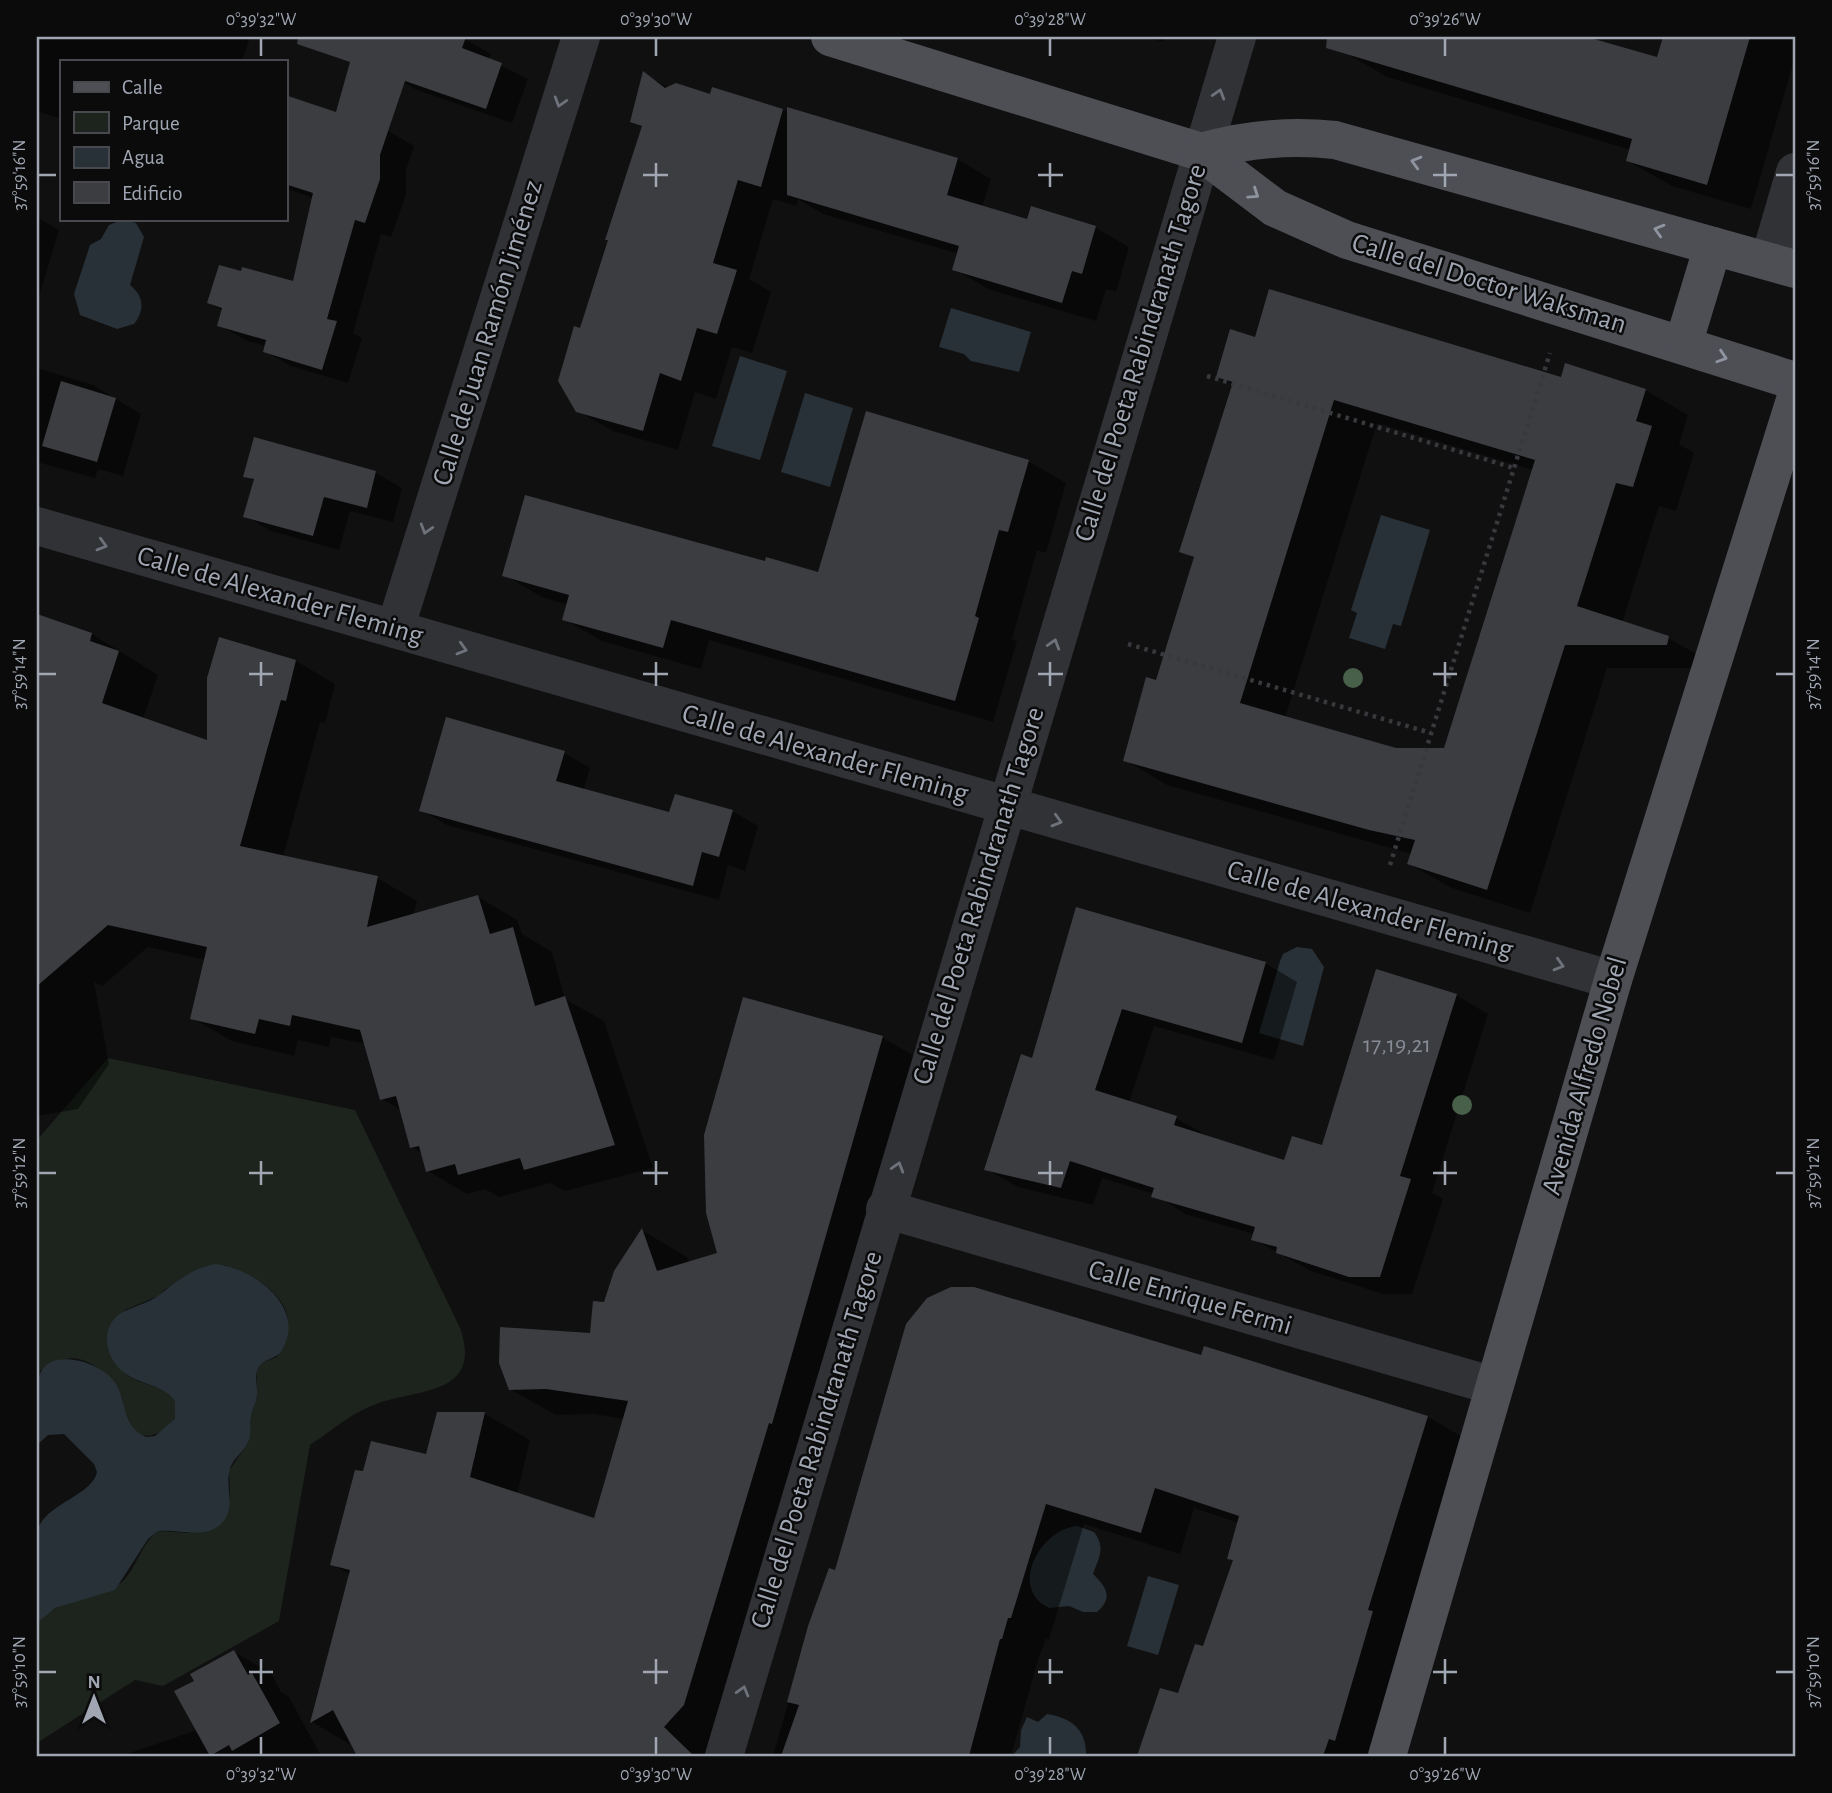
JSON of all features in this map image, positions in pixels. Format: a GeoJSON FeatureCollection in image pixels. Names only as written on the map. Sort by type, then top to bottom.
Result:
{"type":"FeatureCollection","features":[{"type":"Feature","properties":{"kind":"main road","name":"Calle del Doctor Waksman"},"geometry":{"type":"LineString","coordinates":[[830,37],[1201,152],[1249,191],[1308,224],[1795,380]]}},
{"type":"Feature","properties":{"kind":"main road","name":"Calle del Doctor Waksman"},"geometry":{"type":"LineString","coordinates":[[1201,152],[1266,138],[1297,136],[1335,140],[1782,265]]}},
{"type":"Feature","properties":{"kind":"main road"},"geometry":{"type":"LineString","coordinates":[[1684,345],[1713,246]]}},
{"type":"Feature","properties":{"kind":"main road","name":"Avenida Alfredo Nobel"},"geometry":{"type":"LineString","coordinates":[[1387,1756],[1613,980],[1795,400]]}},
{"type":"Feature","properties":{"kind":"street","name":"Calle de Juan Ramón Jiménez"},"geometry":{"type":"LineString","coordinates":[[395,629],[581,37]]}},
{"type":"Feature","properties":{"kind":"street","name":"Calle del Poeta Rabindranath Tagore"},"geometry":{"type":"LineString","coordinates":[[724,1756],[1237,37]]}},
{"type":"Feature","properties":{"kind":"street"},"geometry":{"type":"LineString","coordinates":[[1782,265],[1795,172]]}},
{"type":"Feature","properties":{"kind":"street","name":"Calle de Alexander Fleming"},"geometry":{"type":"LineString","coordinates":[[37,526],[1613,980]]}},
{"type":"Feature","properties":{"kind":"street","name":"Calle Enrique Fermi"},"geometry":{"type":"LineString","coordinates":[[886,1209],[1494,1386]]}},
{"type":"Feature","properties":{"kind":"path"},"geometry":{"type":"LineString","coordinates":[[1387,874],[1551,351]]}},
{"type":"Feature","properties":{"kind":"path"},"geometry":{"type":"LineString","coordinates":[[1207,376],[1514,468]]}},
{"type":"Feature","properties":{"kind":"path"},"geometry":{"type":"LineString","coordinates":[[1128,644],[1431,733]]}},
{"type":"Feature","properties":{"kind":"green space"},"geometry":{"type":"Polygon","coordinates":[[[108,1058],[355,1110],[460,1328],[465,1350],[463,1366],[456,1377],[444,1385],[370,1407],[310,1445],[279,1621],[163,1686],[135,1680],[37,1743],[37,1623],[57,1607],[116,1586],[129,1574],[147,1542],[158,1531],[188,1533],[230,1497],[229,1471],[246,1446],[250,1433],[250,1417],[257,1398],[257,1372],[261,1363],[277,1357],[288,1330],[287,1315],[276,1295],[246,1273],[225,1265],[165,1289],[158,1296],[125,1310],[108,1348],[124,1372],[169,1393],[176,1401],[176,1419],[163,1430],[148,1436],[135,1432],[125,1415],[121,1396],[112,1382],[98,1368],[82,1360],[65,1359],[52,1364],[40,1371],[37,1385],[37,1140],[108,1058]]]}},
{"type":"Feature","properties":{"kind":"water"},"geometry":{"type":"Polygon","coordinates":[[[122,220],[136,223],[144,237],[130,285],[140,298],[141,308],[134,324],[117,329],[80,315],[74,294],[90,245],[101,239],[109,225],[122,220]]]}},
{"type":"Feature","properties":{"kind":"water"},"geometry":{"type":"Polygon","coordinates":[[[951,308],[1031,332],[1019,372],[971,361],[964,354],[939,347],[951,308]]]}},
{"type":"Feature","properties":{"kind":"water"},"geometry":{"type":"Polygon","coordinates":[[[740,356],[787,371],[760,460],[712,446],[740,356]]]}},
{"type":"Feature","properties":{"kind":"water"},"geometry":{"type":"Polygon","coordinates":[[[805,393],[853,408],[830,487],[781,472],[805,393]]]}},
{"type":"Feature","properties":{"kind":"water"},"geometry":{"type":"Polygon","coordinates":[[[1381,515],[1430,530],[1401,626],[1393,624],[1385,649],[1349,638],[1357,613],[1351,610],[1381,515]]]}},
{"type":"Feature","properties":{"kind":"water"},"geometry":{"type":"Polygon","coordinates":[[[1297,947],[1312,949],[1324,967],[1303,1046],[1259,1033],[1283,954],[1297,947]]]}},
{"type":"Feature","properties":{"kind":"water"},"geometry":{"type":"Polygon","coordinates":[[[215,1264],[230,1267],[259,1281],[282,1305],[288,1319],[288,1334],[282,1350],[277,1356],[260,1365],[257,1372],[257,1398],[251,1416],[249,1439],[230,1469],[229,1505],[225,1519],[220,1525],[206,1532],[158,1531],[148,1539],[115,1590],[55,1608],[37,1623],[35,1558],[39,1526],[52,1511],[88,1487],[97,1472],[94,1464],[64,1434],[48,1435],[37,1445],[35,1398],[41,1372],[49,1363],[62,1359],[80,1361],[100,1369],[116,1384],[132,1427],[146,1437],[155,1436],[175,1419],[175,1401],[163,1390],[131,1377],[117,1366],[108,1348],[110,1326],[120,1314],[151,1300],[191,1272],[215,1264]]]}},
{"type":"Feature","properties":{"kind":"water"},"geometry":{"type":"Polygon","coordinates":[[[1077,1526],[1094,1532],[1100,1543],[1100,1553],[1093,1574],[1102,1583],[1107,1597],[1097,1612],[1083,1612],[1069,1606],[1049,1608],[1037,1599],[1031,1588],[1030,1574],[1041,1548],[1051,1537],[1077,1526]]]}},
{"type":"Feature","properties":{"kind":"water"},"geometry":{"type":"Polygon","coordinates":[[[1148,1576],[1179,1585],[1158,1655],[1127,1646],[1148,1576]]]}},
{"type":"Feature","properties":{"kind":"water"},"geometry":{"type":"Polygon","coordinates":[[[1047,1714],[1071,1722],[1081,1732],[1086,1756],[1012,1756],[1020,1747],[1021,1730],[1027,1717],[1038,1722],[1047,1714]]]}},
{"type":"Feature","properties":{"kind":"building"},"geometry":{"type":"Polygon","coordinates":[[[298,37],[466,37],[462,48],[502,63],[486,109],[405,81],[380,155],[380,179],[365,223],[355,220],[327,319],[337,321],[322,370],[263,352],[266,340],[217,326],[222,308],[207,303],[219,265],[241,271],[242,267],[293,281],[313,193],[287,185],[287,96],[336,112],[350,62],[297,44],[298,37]]]}},
{"type":"Feature","properties":{"kind":"building"},"geometry":{"type":"Polygon","coordinates":[[[1327,37],[1587,37],[1657,57],[1663,37],[1750,37],[1707,185],[1626,161],[1632,139],[1326,48],[1327,37]]]}},
{"type":"Feature","properties":{"kind":"building"},"geometry":{"type":"Polygon","coordinates":[[[643,71],[665,88],[676,83],[710,94],[712,87],[783,109],[761,187],[738,180],[713,263],[737,270],[717,334],[697,328],[681,381],[660,373],[643,431],[576,412],[558,381],[574,326],[580,328],[642,126],[630,122],[643,71]]]}},
{"type":"Feature","properties":{"kind":"building"},"geometry":{"type":"Polygon","coordinates":[[[787,107],[958,158],[947,195],[1027,219],[1031,206],[1096,226],[1082,274],[1072,271],[1062,303],[952,270],[959,246],[787,195],[787,107]]]}},
{"type":"Feature","properties":{"kind":"building"},"geometry":{"type":"Polygon","coordinates":[[[1269,289],[1561,377],[1565,363],[1646,389],[1636,421],[1652,426],[1633,487],[1616,483],[1577,606],[1669,636],[1667,645],[1565,645],[1487,890],[1407,864],[1415,840],[1369,830],[1123,761],[1146,677],[1156,680],[1194,557],[1179,552],[1233,382],[1216,377],[1230,329],[1255,337],[1269,289]],[[1334,400],[1240,703],[1396,748],[1444,748],[1535,460],[1334,400]]]}},
{"type":"Feature","properties":{"kind":"building"},"geometry":{"type":"Polygon","coordinates":[[[61,381],[116,398],[97,462],[42,446],[61,381]]]}},
{"type":"Feature","properties":{"kind":"building"},"geometry":{"type":"Polygon","coordinates":[[[866,411],[1029,460],[1008,532],[999,530],[975,616],[979,618],[955,701],[671,620],[663,648],[562,620],[569,595],[502,576],[525,495],[765,561],[766,557],[818,572],[866,411]]]}},
{"type":"Feature","properties":{"kind":"building"},"geometry":{"type":"Polygon","coordinates":[[[254,437],[376,471],[367,508],[324,497],[313,536],[243,517],[254,479],[243,477],[254,437]]]}},
{"type":"Feature","properties":{"kind":"building"},"geometry":{"type":"Polygon","coordinates":[[[37,614],[92,633],[90,641],[119,651],[102,703],[207,740],[207,678],[219,637],[296,660],[286,701],[281,700],[240,846],[378,876],[367,927],[478,895],[490,934],[513,927],[535,1006],[565,996],[615,1145],[524,1170],[520,1158],[458,1175],[455,1164],[426,1172],[419,1146],[410,1148],[396,1096],[380,1100],[360,1030],[292,1015],[290,1026],[259,1019],[255,1034],[190,1019],[207,947],[108,925],[37,986],[37,614]]]}},
{"type":"Feature","properties":{"kind":"building"},"geometry":{"type":"Polygon","coordinates":[[[446,717],[565,751],[556,781],[669,812],[675,794],[733,810],[719,857],[702,852],[693,886],[419,811],[446,717]]]}},
{"type":"Feature","properties":{"kind":"building"},"geometry":{"type":"Polygon","coordinates":[[[1076,907],[1266,962],[1242,1043],[1122,1009],[1095,1090],[1177,1116],[1174,1125],[1284,1160],[1292,1136],[1322,1145],[1376,969],[1457,994],[1400,1176],[1411,1179],[1380,1277],[1349,1277],[1276,1253],[1277,1247],[1251,1240],[1255,1227],[1151,1197],[1154,1188],[1070,1161],[1061,1188],[984,1170],[1021,1054],[1032,1058],[1076,907]]]}},
{"type":"Feature","properties":{"kind":"building"},"geometry":{"type":"Polygon","coordinates":[[[743,997],[883,1036],[772,1424],[769,1423],[684,1705],[664,1727],[694,1756],[357,1756],[333,1710],[310,1723],[350,1570],[330,1565],[355,1470],[363,1471],[371,1441],[426,1454],[437,1412],[485,1412],[470,1477],[594,1518],[628,1401],[546,1389],[509,1390],[499,1363],[500,1327],[590,1333],[593,1301],[604,1302],[614,1271],[642,1228],[657,1271],[717,1253],[706,1213],[704,1135],[743,997]]]}},
{"type":"Feature","properties":{"kind":"building"},"geometry":{"type":"Polygon","coordinates":[[[951,1287],[974,1287],[1201,1355],[1204,1346],[1428,1416],[1368,1610],[1373,1611],[1335,1741],[1329,1739],[1323,1756],[1137,1756],[1160,1688],[1178,1693],[1195,1644],[1203,1646],[1233,1560],[1227,1559],[1239,1516],[1155,1488],[1141,1533],[1046,1504],[1011,1618],[1008,1618],[1000,1639],[969,1756],[781,1756],[799,1705],[787,1702],[808,1626],[829,1568],[835,1570],[906,1324],[927,1298],[951,1287]]]}},
{"type":"Feature","properties":{"kind":"building"},"geometry":{"type":"Polygon","coordinates":[[[234,1650],[248,1675],[252,1673],[280,1723],[232,1751],[229,1745],[210,1756],[174,1691],[194,1681],[190,1674],[234,1650]]]}}]}
